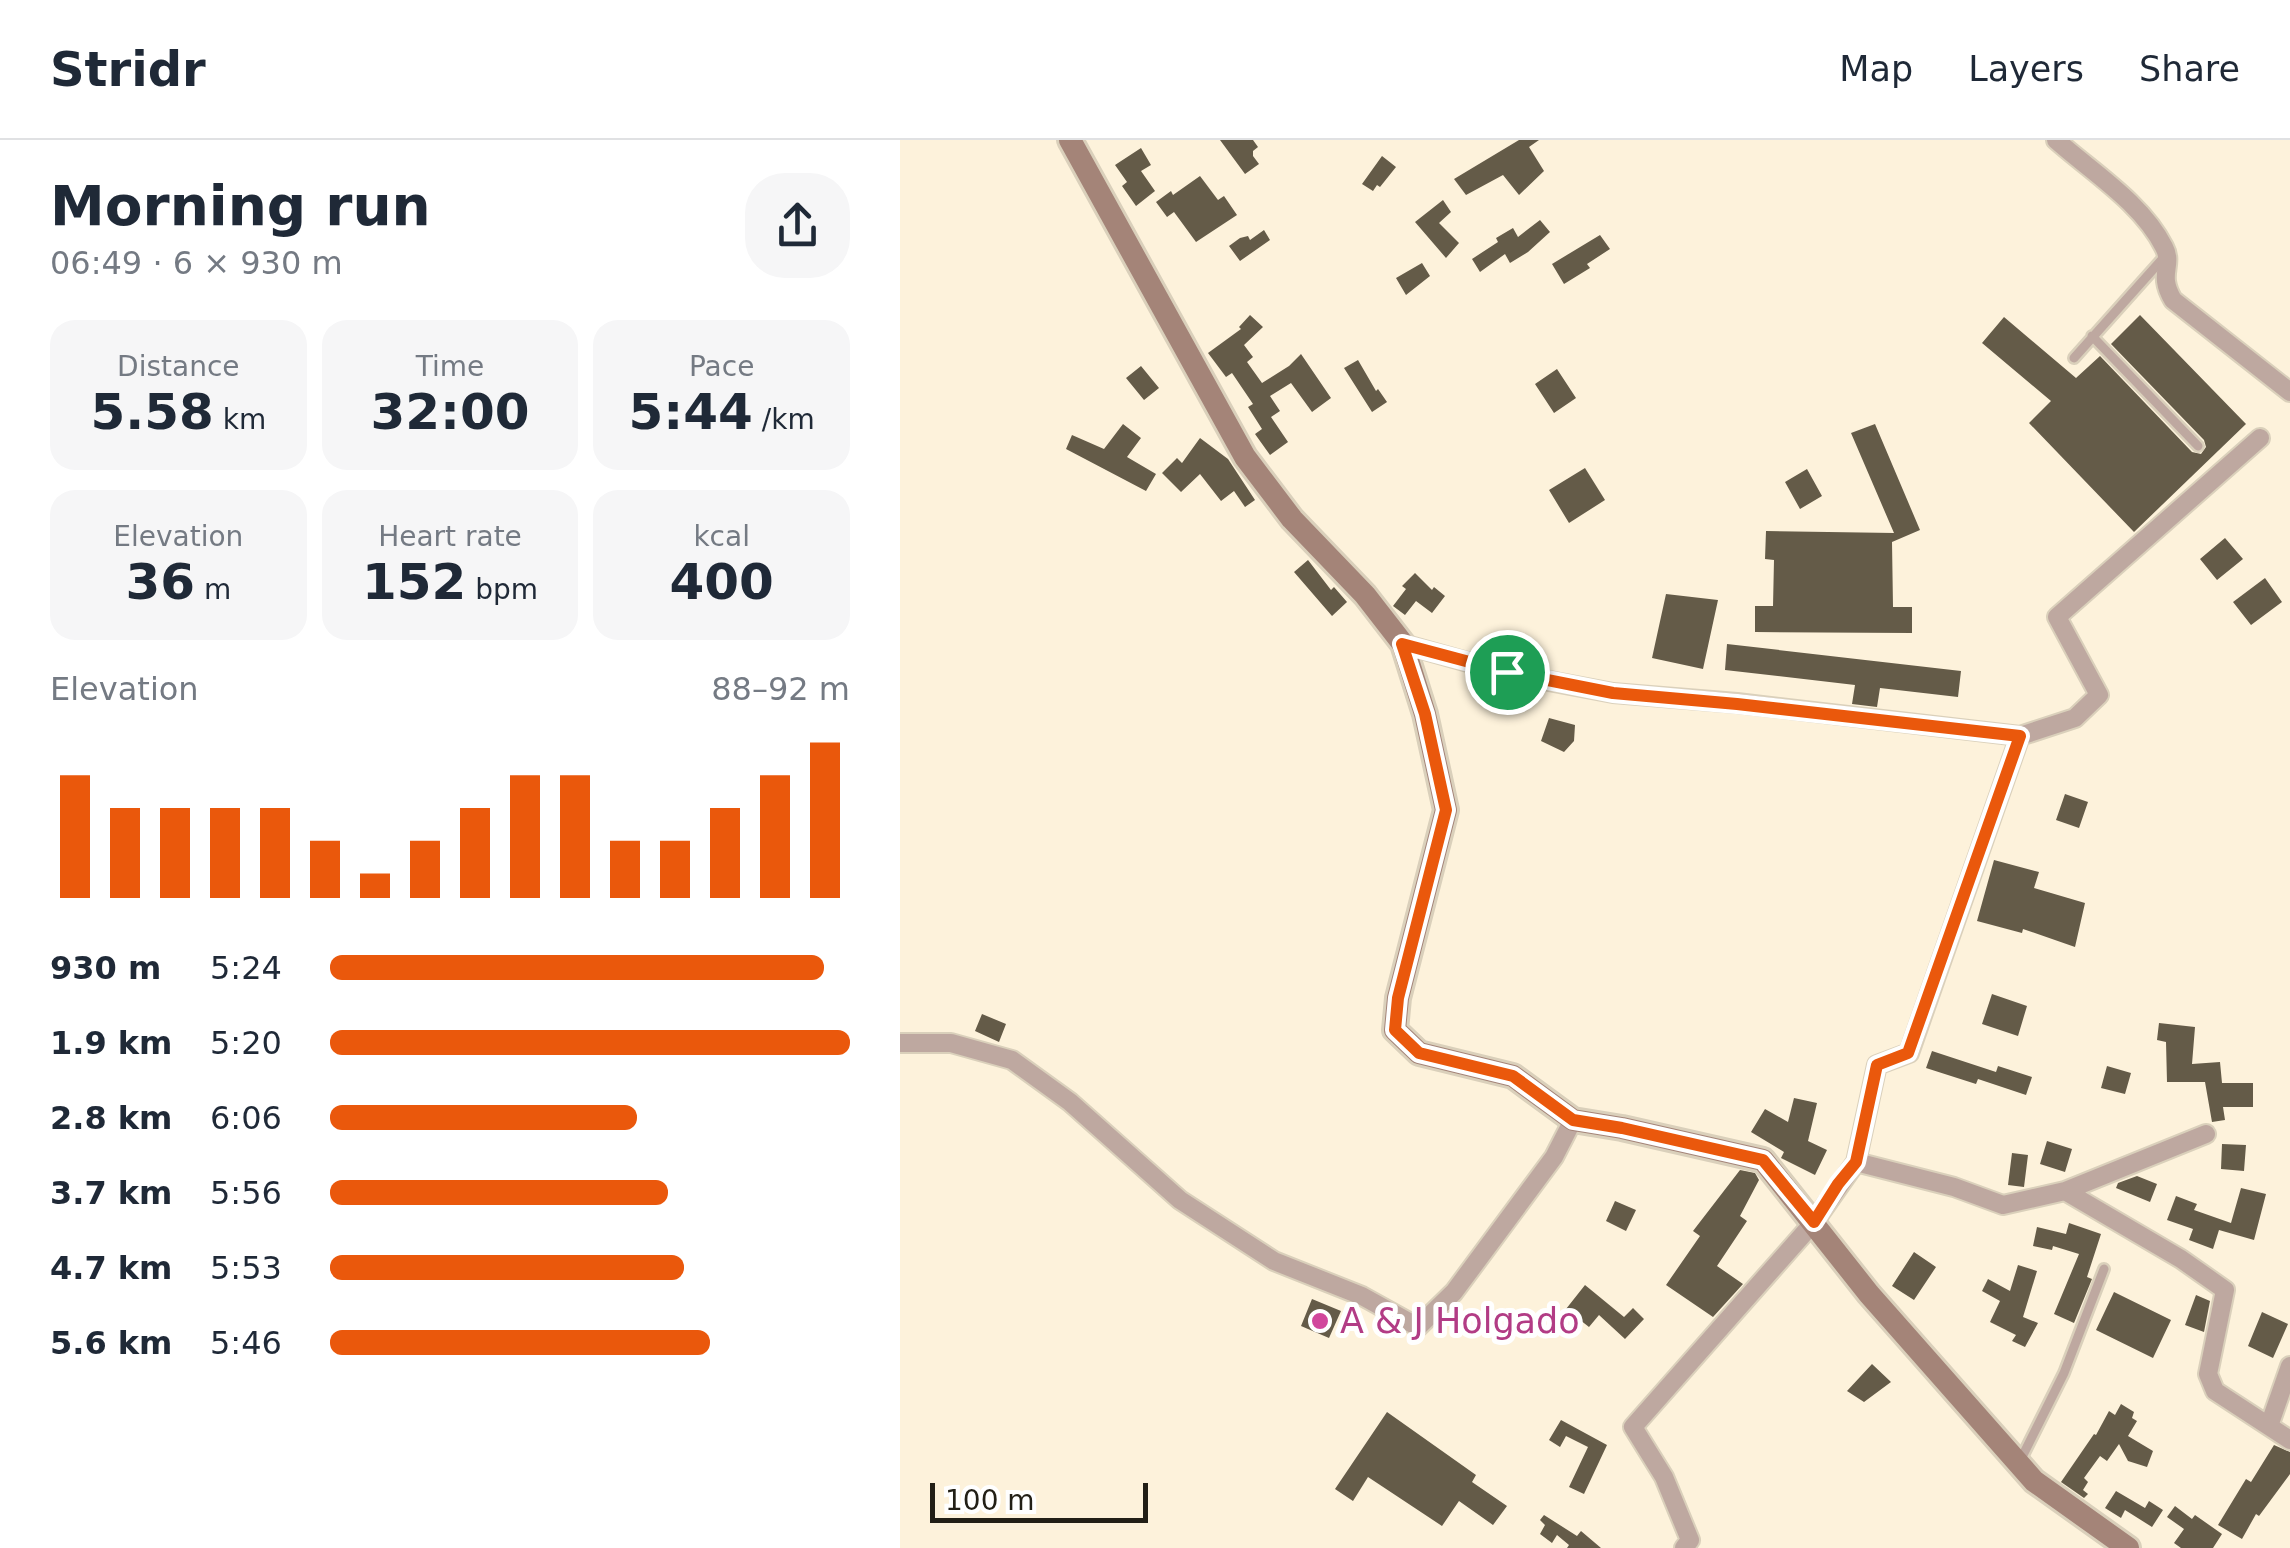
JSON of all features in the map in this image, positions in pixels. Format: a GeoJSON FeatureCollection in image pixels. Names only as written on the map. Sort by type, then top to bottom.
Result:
{"type":"FeatureCollection","features":[{"type":"Feature","properties":{"kind":"street"},"geometry":{"type":"LineString","coordinates":[[1070,140],[1246,457],[1292,519],[1365,596],[1402,644],[1425,714],[1446,810],[1398,998],[1395,1030],[1419,1053],[1513,1076],[1573,1120],[1763,1160],[1870,1294],[2018,1464],[2034,1481],[2128,1548]]}},
{"type":"Feature","properties":{"kind":"street"},"geometry":{"type":"LineString","coordinates":[[2056,140],[2135,209],[2168,253],[2164,284],[2173,300],[2290,392]]}},
{"type":"Feature","properties":{"kind":"street"},"geometry":{"type":"LineString","coordinates":[[1402,644],[1507,672],[1613,693],[2020,736],[2074,718],[2099,696],[2057,616],[2260,438]]}},
{"type":"Feature","properties":{"kind":"street"},"geometry":{"type":"LineString","coordinates":[[1684,1548],[1690,1540],[1670,1493],[1633,1426],[1814,1222],[1856,1162],[1877,1065],[1908,1053],[2020,736]]}},
{"type":"Feature","properties":{"kind":"street"},"geometry":{"type":"LineString","coordinates":[[900,1044],[950,1043],[1012,1060],[1070,1102],[1180,1200],[1274,1261],[1362,1296],[1418,1327],[1440,1308],[1465,1277],[1554,1157],[1573,1120]]}},
{"type":"Feature","properties":{"kind":"street"},"geometry":{"type":"LineString","coordinates":[[1856,1162],[1954,1187],[2004,1205],[2065,1190],[2206,1134]]}},
{"type":"Feature","properties":{"kind":"street"},"geometry":{"type":"LineString","coordinates":[[2065,1190],[2225,1290],[2208,1374],[2215,1391],[2290,1440]]}},
{"type":"Feature","properties":{"kind":"street"},"geometry":{"type":"LineString","coordinates":[[2269,1426],[2290,1366]]}},
{"type":"Feature","properties":{"kind":"lane"},"geometry":{"type":"LineString","coordinates":[[2074,358],[2168,253]]}},
{"type":"Feature","properties":{"kind":"lane"},"geometry":{"type":"LineString","coordinates":[[2092,336],[2198,446]]}},
{"type":"Feature","properties":{"kind":"lane"},"geometry":{"type":"LineString","coordinates":[[2018,1464],[2064,1373],[2104,1269]]}},
{"type":"Feature","properties":{"kind":"building"},"geometry":{"type":"Polygon","coordinates":[[[1220,140],[1253,140],[1258,147],[1253,156],[1259,164],[1245,174],[1220,140]]]}},
{"type":"Feature","properties":{"kind":"building"},"geometry":{"type":"Polygon","coordinates":[[[1519,140],[1539,140],[1529,147],[1544,171],[1519,195],[1503,175],[1466,195],[1454,179],[1519,140]]]}},
{"type":"Feature","properties":{"kind":"building"},"geometry":{"type":"Polygon","coordinates":[[[1141,148],[1151,165],[1141,171],[1155,191],[1136,206],[1122,186],[1127,182],[1115,165],[1141,148]]]}},
{"type":"Feature","properties":{"kind":"building"},"geometry":{"type":"Polygon","coordinates":[[[1382,156],[1396,167],[1373,191],[1362,184],[1382,156]]]}},
{"type":"Feature","properties":{"kind":"building"},"geometry":{"type":"Polygon","coordinates":[[[1200,176],[1218,200],[1224,196],[1237,215],[1196,242],[1174,212],[1167,217],[1156,202],[1200,176]]]}},
{"type":"Feature","properties":{"kind":"building"},"geometry":{"type":"Polygon","coordinates":[[[1443,200],[1451,212],[1439,223],[1459,243],[1446,258],[1415,222],[1443,200]]]}},
{"type":"Feature","properties":{"kind":"building"},"geometry":{"type":"Polygon","coordinates":[[[1540,220],[1550,232],[1528,252],[1510,263],[1505,254],[1480,272],[1472,259],[1498,242],[1496,238],[1513,228],[1518,237],[1540,220]]]}},
{"type":"Feature","properties":{"kind":"building"},"geometry":{"type":"Polygon","coordinates":[[[1264,230],[1270,240],[1240,261],[1229,246],[1240,238],[1248,236],[1250,240],[1264,230]]]}},
{"type":"Feature","properties":{"kind":"building"},"geometry":{"type":"Polygon","coordinates":[[[1600,235],[1610,249],[1587,264],[1590,268],[1564,284],[1552,264],[1600,235]]]}},
{"type":"Feature","properties":{"kind":"building"},"geometry":{"type":"Polygon","coordinates":[[[1422,263],[1430,276],[1406,295],[1396,278],[1422,263]]]}},
{"type":"Feature","properties":{"kind":"building"},"geometry":{"type":"Polygon","coordinates":[[[1250,315],[1263,327],[1244,345],[1253,357],[1247,362],[1262,383],[1301,354],[1331,398],[1312,412],[1291,383],[1270,396],[1280,411],[1271,417],[1288,442],[1270,455],[1255,434],[1262,429],[1248,407],[1253,404],[1232,373],[1226,377],[1208,353],[1241,329],[1250,315]]]}},
{"type":"Feature","properties":{"kind":"building"},"geometry":{"type":"Polygon","coordinates":[[[2140,315],[2246,424],[2134,532],[2029,423],[2051,401],[1982,343],[2004,317],[2076,378],[2100,356],[2192,452],[2201,454],[2206,447],[2204,440],[2111,344],[2140,315]]]}},
{"type":"Feature","properties":{"kind":"building"},"geometry":{"type":"Polygon","coordinates":[[[1358,360],[1387,402],[1372,412],[1344,368],[1358,360]]]}},
{"type":"Feature","properties":{"kind":"building"},"geometry":{"type":"Polygon","coordinates":[[[1141,366],[1159,388],[1144,400],[1126,378],[1141,366]]]}},
{"type":"Feature","properties":{"kind":"building"},"geometry":{"type":"Polygon","coordinates":[[[1557,369],[1576,398],[1554,413],[1535,384],[1557,369]]]}},
{"type":"Feature","properties":{"kind":"building"},"geometry":{"type":"Polygon","coordinates":[[[1123,424],[1141,438],[1127,457],[1156,474],[1146,491],[1066,449],[1072,435],[1104,449],[1123,424]]]}},
{"type":"Feature","properties":{"kind":"building"},"geometry":{"type":"Polygon","coordinates":[[[1875,424],[1920,530],[1892,542],[1893,607],[1912,607],[1912,633],[1755,632],[1755,606],[1773,606],[1774,560],[1765,559],[1766,531],[1894,533],[1851,433],[1875,424]]]}},
{"type":"Feature","properties":{"kind":"building"},"geometry":{"type":"Polygon","coordinates":[[[1200,438],[1228,459],[1255,500],[1245,507],[1234,491],[1221,501],[1200,474],[1181,492],[1162,473],[1177,458],[1182,463],[1200,438]]]}},
{"type":"Feature","properties":{"kind":"building"},"geometry":{"type":"Polygon","coordinates":[[[1585,468],[1605,500],[1569,523],[1549,490],[1585,468]]]}},
{"type":"Feature","properties":{"kind":"building"},"geometry":{"type":"Polygon","coordinates":[[[1807,469],[1822,496],[1800,509],[1785,482],[1807,469]]]}},
{"type":"Feature","properties":{"kind":"building"},"geometry":{"type":"Polygon","coordinates":[[[2225,538],[2243,559],[2217,580],[2200,559],[2225,538]]]}},
{"type":"Feature","properties":{"kind":"building"},"geometry":{"type":"Polygon","coordinates":[[[1308,560],[1331,590],[1334,587],[1347,602],[1332,616],[1294,572],[1308,560]]]}},
{"type":"Feature","properties":{"kind":"building"},"geometry":{"type":"Polygon","coordinates":[[[1415,573],[1432,590],[1434,587],[1445,596],[1432,613],[1416,601],[1405,615],[1393,606],[1406,589],[1402,586],[1415,573]]]}},
{"type":"Feature","properties":{"kind":"building"},"geometry":{"type":"Polygon","coordinates":[[[2265,578],[2282,602],[2251,625],[2233,602],[2265,578]]]}},
{"type":"Feature","properties":{"kind":"building"},"geometry":{"type":"Polygon","coordinates":[[[1666,594],[1718,600],[1703,669],[1652,658],[1666,594]]]}},
{"type":"Feature","properties":{"kind":"building"},"geometry":{"type":"Polygon","coordinates":[[[1727,644],[1961,671],[1958,697],[1880,688],[1877,707],[1852,704],[1855,685],[1725,670],[1727,644]]]}},
{"type":"Feature","properties":{"kind":"building"},"geometry":{"type":"Polygon","coordinates":[[[1549,718],[1575,725],[1574,741],[1564,752],[1541,741],[1549,718]]]}},
{"type":"Feature","properties":{"kind":"building"},"geometry":{"type":"Polygon","coordinates":[[[2065,794],[2088,802],[2079,828],[2056,820],[2065,794]]]}},
{"type":"Feature","properties":{"kind":"building"},"geometry":{"type":"Polygon","coordinates":[[[1994,860],[2039,872],[2034,888],[2085,903],[2075,947],[2023,929],[2022,933],[1977,921],[1994,860]]]}},
{"type":"Feature","properties":{"kind":"building"},"geometry":{"type":"Polygon","coordinates":[[[1992,994],[2027,1006],[2018,1036],[1982,1024],[1992,994]]]}},
{"type":"Feature","properties":{"kind":"building"},"geometry":{"type":"Polygon","coordinates":[[[982,1014],[1006,1024],[999,1042],[975,1031],[982,1014]]]}},
{"type":"Feature","properties":{"kind":"building"},"geometry":{"type":"Polygon","coordinates":[[[2159,1023],[2195,1027],[2192,1064],[2220,1062],[2222,1083],[2253,1083],[2253,1107],[2223,1107],[2225,1120],[2212,1122],[2205,1082],[2167,1082],[2166,1042],[2157,1040],[2159,1023]]]}},
{"type":"Feature","properties":{"kind":"building"},"geometry":{"type":"Polygon","coordinates":[[[1932,1051],[1996,1072],[1998,1066],[2032,1077],[2026,1095],[1926,1068],[1932,1051]]]}},
{"type":"Feature","properties":{"kind":"building"},"geometry":{"type":"Polygon","coordinates":[[[2107,1066],[2131,1073],[2125,1094],[2101,1088],[2107,1066]]]}},
{"type":"Feature","properties":{"kind":"building"},"geometry":{"type":"Polygon","coordinates":[[[1794,1098],[1817,1103],[1808,1141],[1827,1150],[1815,1175],[1781,1158],[1784,1152],[1751,1132],[1765,1109],[1788,1122],[1794,1098]]]}},
{"type":"Feature","properties":{"kind":"building"},"geometry":{"type":"Polygon","coordinates":[[[2047,1141],[2072,1149],[2065,1172],[2040,1164],[2047,1141]]]}},
{"type":"Feature","properties":{"kind":"building"},"geometry":{"type":"Polygon","coordinates":[[[2222,1144],[2246,1145],[2244,1171],[2221,1169],[2222,1144]]]}},
{"type":"Feature","properties":{"kind":"building"},"geometry":{"type":"Polygon","coordinates":[[[2012,1153],[2028,1155],[2024,1187],[2008,1185],[2012,1153]]]}},
{"type":"Feature","properties":{"kind":"building"},"geometry":{"type":"Polygon","coordinates":[[[1740,1170],[1755,1173],[1759,1180],[1740,1216],[1747,1221],[1717,1266],[1743,1284],[1713,1317],[1666,1285],[1700,1236],[1693,1231],[1740,1170]]]}},
{"type":"Feature","properties":{"kind":"building"},"geometry":{"type":"Polygon","coordinates":[[[2137,1176],[2157,1184],[2150,1202],[2116,1188],[2118,1183],[2137,1176]]]}},
{"type":"Feature","properties":{"kind":"building"},"geometry":{"type":"Polygon","coordinates":[[[2241,1188],[2266,1194],[2254,1240],[2219,1230],[2213,1249],[2189,1240],[2193,1229],[2167,1220],[2176,1196],[2197,1204],[2194,1210],[2231,1223],[2241,1188]]]}},
{"type":"Feature","properties":{"kind":"building"},"geometry":{"type":"Polygon","coordinates":[[[1615,1201],[1636,1210],[1626,1231],[1606,1221],[1615,1201]]]}},
{"type":"Feature","properties":{"kind":"building"},"geometry":{"type":"Polygon","coordinates":[[[2069,1223],[2101,1234],[2087,1277],[2092,1279],[2074,1323],[2054,1314],[2079,1254],[2053,1246],[2052,1250],[2033,1246],[2037,1227],[2066,1234],[2069,1223]]]}},
{"type":"Feature","properties":{"kind":"building"},"geometry":{"type":"Polygon","coordinates":[[[1914,1252],[1936,1267],[1914,1300],[1892,1286],[1914,1252]]]}},
{"type":"Feature","properties":{"kind":"building"},"geometry":{"type":"Polygon","coordinates":[[[2018,1265],[2037,1271],[2023,1317],[2038,1323],[2025,1347],[2012,1341],[2016,1335],[1990,1322],[2000,1301],[1982,1291],[1988,1279],[2010,1291],[2018,1265]]]}},
{"type":"Feature","properties":{"kind":"building"},"geometry":{"type":"Polygon","coordinates":[[[1585,1285],[1624,1317],[1633,1308],[1644,1319],[1625,1339],[1599,1315],[1589,1327],[1566,1309],[1585,1285]]]}},
{"type":"Feature","properties":{"kind":"building"},"geometry":{"type":"Polygon","coordinates":[[[2114,1292],[2171,1320],[2153,1358],[2096,1330],[2114,1292]]]}},
{"type":"Feature","properties":{"kind":"building"},"geometry":{"type":"Polygon","coordinates":[[[2196,1295],[2210,1301],[2204,1332],[2185,1325],[2196,1295]]]}},
{"type":"Feature","properties":{"kind":"building"},"geometry":{"type":"Polygon","coordinates":[[[1312,1299],[1341,1311],[1329,1338],[1301,1326],[1312,1299]]]}},
{"type":"Feature","properties":{"kind":"building"},"geometry":{"type":"Polygon","coordinates":[[[2262,1312],[2288,1324],[2273,1358],[2248,1346],[2262,1312]]]}},
{"type":"Feature","properties":{"kind":"building"},"geometry":{"type":"Polygon","coordinates":[[[1872,1364],[1891,1382],[1864,1402],[1847,1391],[1872,1364]]]}},
{"type":"Feature","properties":{"kind":"building"},"geometry":{"type":"Polygon","coordinates":[[[2121,1404],[2134,1412],[2132,1418],[2137,1421],[2128,1436],[2153,1451],[2147,1467],[2128,1461],[2119,1444],[2107,1461],[2100,1456],[2084,1478],[2088,1482],[2083,1490],[2088,1494],[2084,1498],[2061,1482],[2109,1411],[2115,1415],[2121,1404]]]}},
{"type":"Feature","properties":{"kind":"building"},"geometry":{"type":"Polygon","coordinates":[[[1387,1412],[1476,1475],[1472,1482],[1507,1506],[1493,1525],[1459,1501],[1442,1526],[1368,1477],[1353,1501],[1335,1489],[1387,1412]]]}},
{"type":"Feature","properties":{"kind":"building"},"geometry":{"type":"Polygon","coordinates":[[[1561,1420],[1607,1445],[1584,1494],[1569,1487],[1588,1447],[1566,1436],[1560,1447],[1549,1440],[1561,1420]]]}},
{"type":"Feature","properties":{"kind":"building"},"geometry":{"type":"Polygon","coordinates":[[[2274,1445],[2290,1452],[2290,1474],[2259,1516],[2256,1514],[2242,1539],[2218,1525],[2246,1479],[2251,1482],[2274,1445]]]}},
{"type":"Feature","properties":{"kind":"building"},"geometry":{"type":"Polygon","coordinates":[[[2116,1491],[2145,1508],[2149,1501],[2163,1510],[2152,1527],[2125,1510],[2121,1518],[2105,1508],[2116,1491]]]}},
{"type":"Feature","properties":{"kind":"building"},"geometry":{"type":"Polygon","coordinates":[[[2175,1506],[2222,1534],[2213,1548],[2181,1548],[2174,1543],[2184,1529],[2167,1517],[2175,1506]]]}},
{"type":"Feature","properties":{"kind":"building"},"geometry":{"type":"Polygon","coordinates":[[[1544,1515],[1577,1536],[1581,1531],[1601,1548],[1567,1548],[1569,1545],[1557,1535],[1552,1543],[1540,1534],[1545,1525],[1540,1520],[1544,1515]]]}},
{"type":"Feature","properties":{"kind":"place","name":"A & J Holgado"},"geometry":{"type":"Point","coordinates":[1320,1321]}},
{"type":"Feature","properties":{"kind":"route"},"geometry":{"type":"LineString","coordinates":[[1402,644],[1507,672],[1613,693],[2020,736],[1908,1053],[1877,1065],[1856,1162],[1814,1222],[1763,1160],[1573,1120],[1513,1076],[1419,1053],[1395,1030],[1398,998],[1446,810],[1425,714],[1402,644]]}}]}
